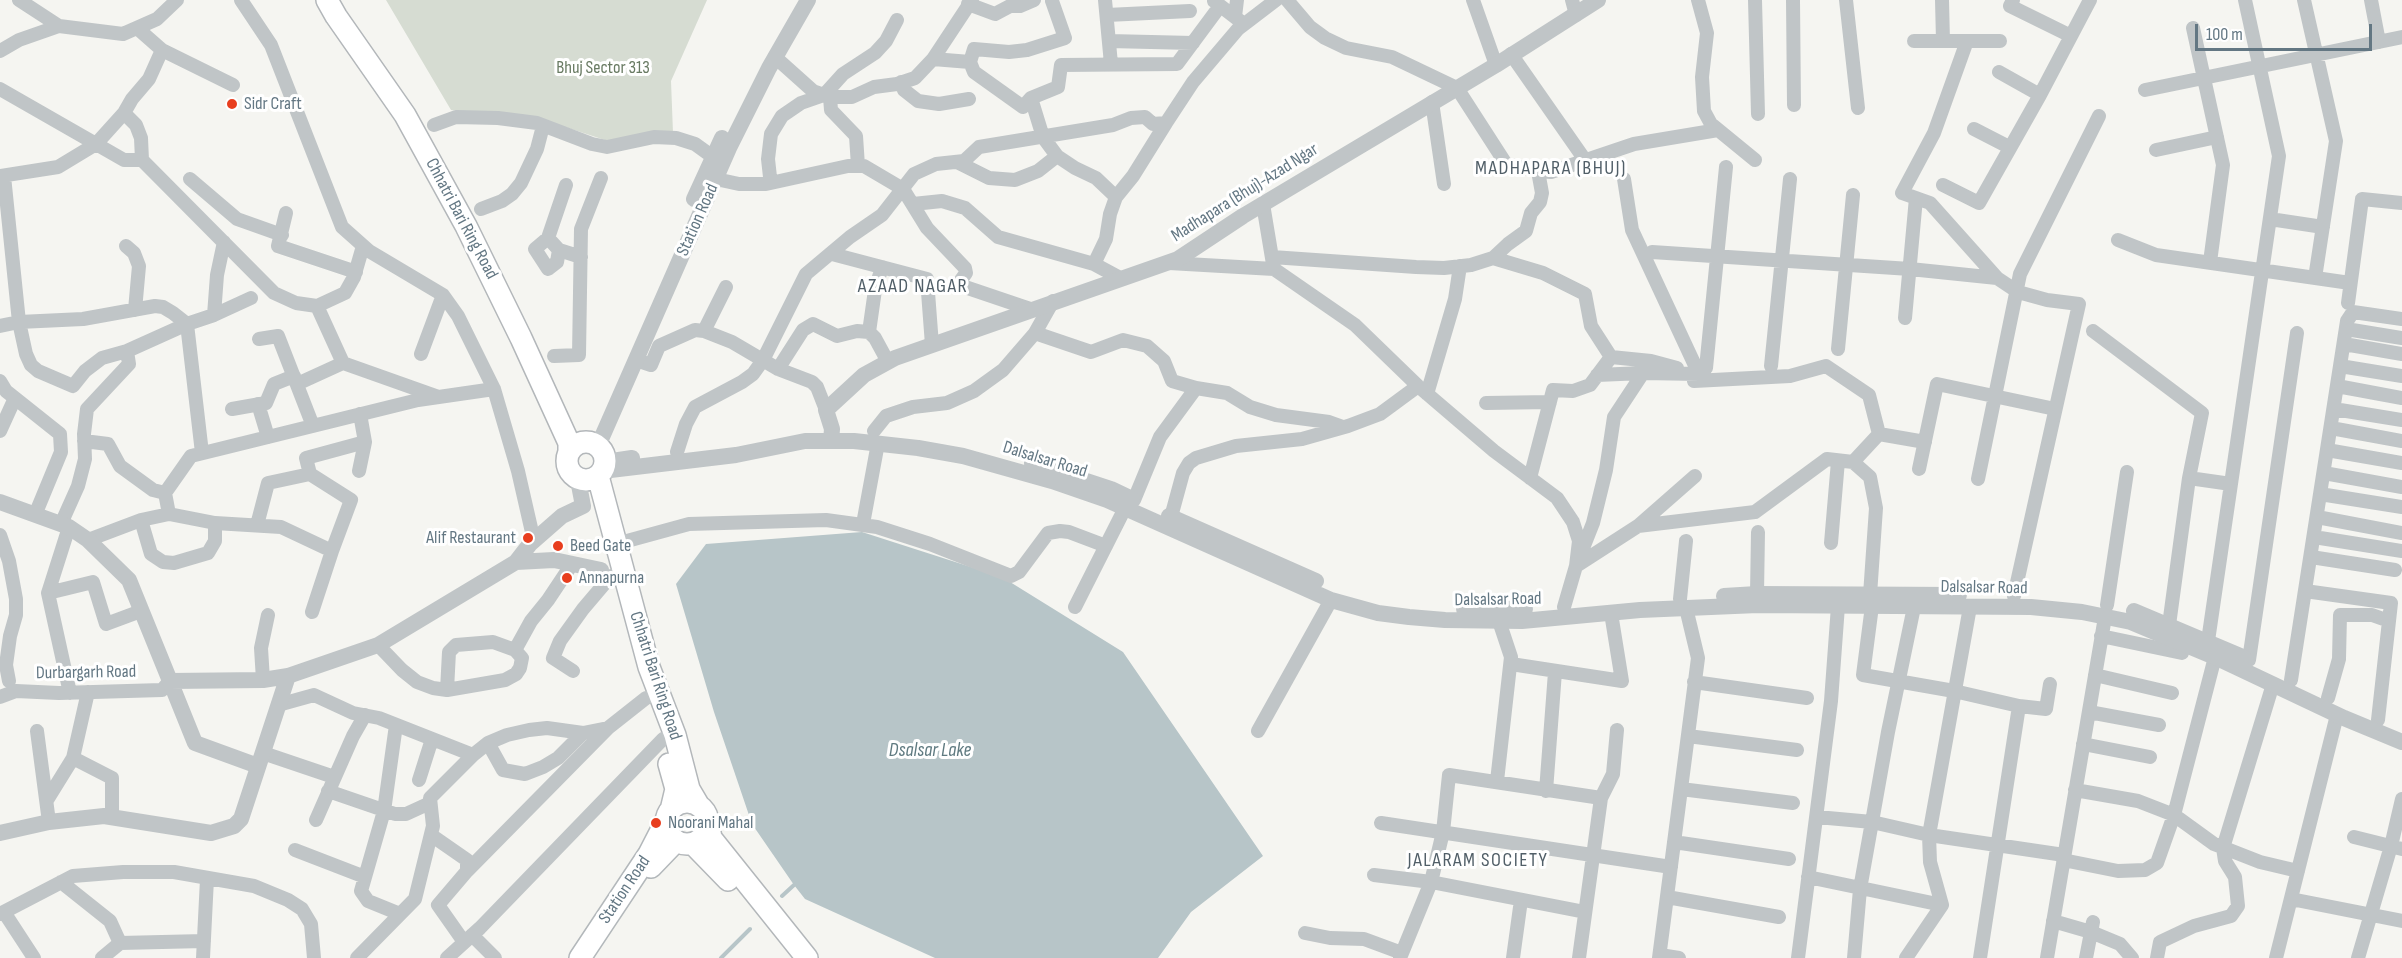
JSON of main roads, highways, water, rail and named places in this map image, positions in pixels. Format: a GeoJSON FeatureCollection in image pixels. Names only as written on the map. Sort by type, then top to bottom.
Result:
{"type":"FeatureCollection","features":[{"type":"Feature","properties":{"kind":"main road","name":"Chhatri Bari Ring Road"},"geometry":{"type":"LineString","coordinates":[[327,0],[405,115],[466,226],[569,443],[589,460],[592,501],[606,573],[636,671],[663,739],[676,789],[668,815]]}},
{"type":"Feature","properties":{"kind":"main road","name":"Chhatri Bari Ring Road"},"geometry":{"type":"LineString","coordinates":[[342,0],[422,118],[477,220],[533,333],[589,460],[616,544],[649,667],[675,735],[689,789],[699,806]]}},
{"type":"Feature","properties":{"kind":"main road"},"geometry":{"type":"LineString","coordinates":[[799,958],[684,843],[668,832],[668,815],[675,806],[687,802],[699,806],[707,815],[711,838],[807,958]]}},
{"type":"Feature","properties":{"kind":"main road","name":"Station Road"},"geometry":{"type":"LineString","coordinates":[[580,958],[649,854],[668,815]]}},
{"type":"Feature","properties":{"kind":"main road"},"geometry":{"type":"LineString","coordinates":[[684,843],[703,838],[709,827]]}},
{"type":"Feature","properties":{"kind":"main road","name":"Station Road"},"geometry":{"type":"LineString","coordinates":[[590,958],[657,859],[684,843]]}},
{"type":"Feature","properties":{"kind":"water","name":"Dsalsar Lake"},"geometry":{"type":"Polygon","coordinates":[[[862,532],[1002,577],[1123,652],[1263,856],[1191,912],[1158,958],[935,958],[805,899],[794,885],[752,824],[714,712],[676,584],[706,544],[862,532]]]}},
{"type":"Feature","properties":{"kind":"waterway"},"geometry":{"type":"LineString","coordinates":[[782,896],[794,885]]}},
{"type":"Feature","properties":{"kind":"waterway"},"geometry":{"type":"LineString","coordinates":[[721,958],[750,929]]}},
{"type":"Feature","properties":{"kind":"place","name":"Sidr Craft"},"geometry":{"type":"Point","coordinates":[232,104]}},
{"type":"Feature","properties":{"kind":"place","name":"Alif Restaurant"},"geometry":{"type":"Point","coordinates":[528,538]}},
{"type":"Feature","properties":{"kind":"place","name":"Beed Gate"},"geometry":{"type":"Point","coordinates":[558,546]}},
{"type":"Feature","properties":{"kind":"place","name":"Annapurna"},"geometry":{"type":"Point","coordinates":[567,578]}},
{"type":"Feature","properties":{"kind":"place","name":"Noorani Mahal"},"geometry":{"type":"Point","coordinates":[656,823]}},
{"type":"Feature","properties":{"kind":"district","name":"MADHAPARA (BHUJ)"},"geometry":{"type":"Point","coordinates":[1551,169]}},
{"type":"Feature","properties":{"kind":"district","name":"AZAAD NAGAR"},"geometry":{"type":"Point","coordinates":[913,287]}},
{"type":"Feature","properties":{"kind":"district","name":"JALARAM SOCIETY"},"geometry":{"type":"Point","coordinates":[1478,861]}},
{"type":"Feature","properties":{"kind":"park label","name":"Bhuj Sector 313"},"geometry":{"type":"Point","coordinates":[603,68]}}]}
